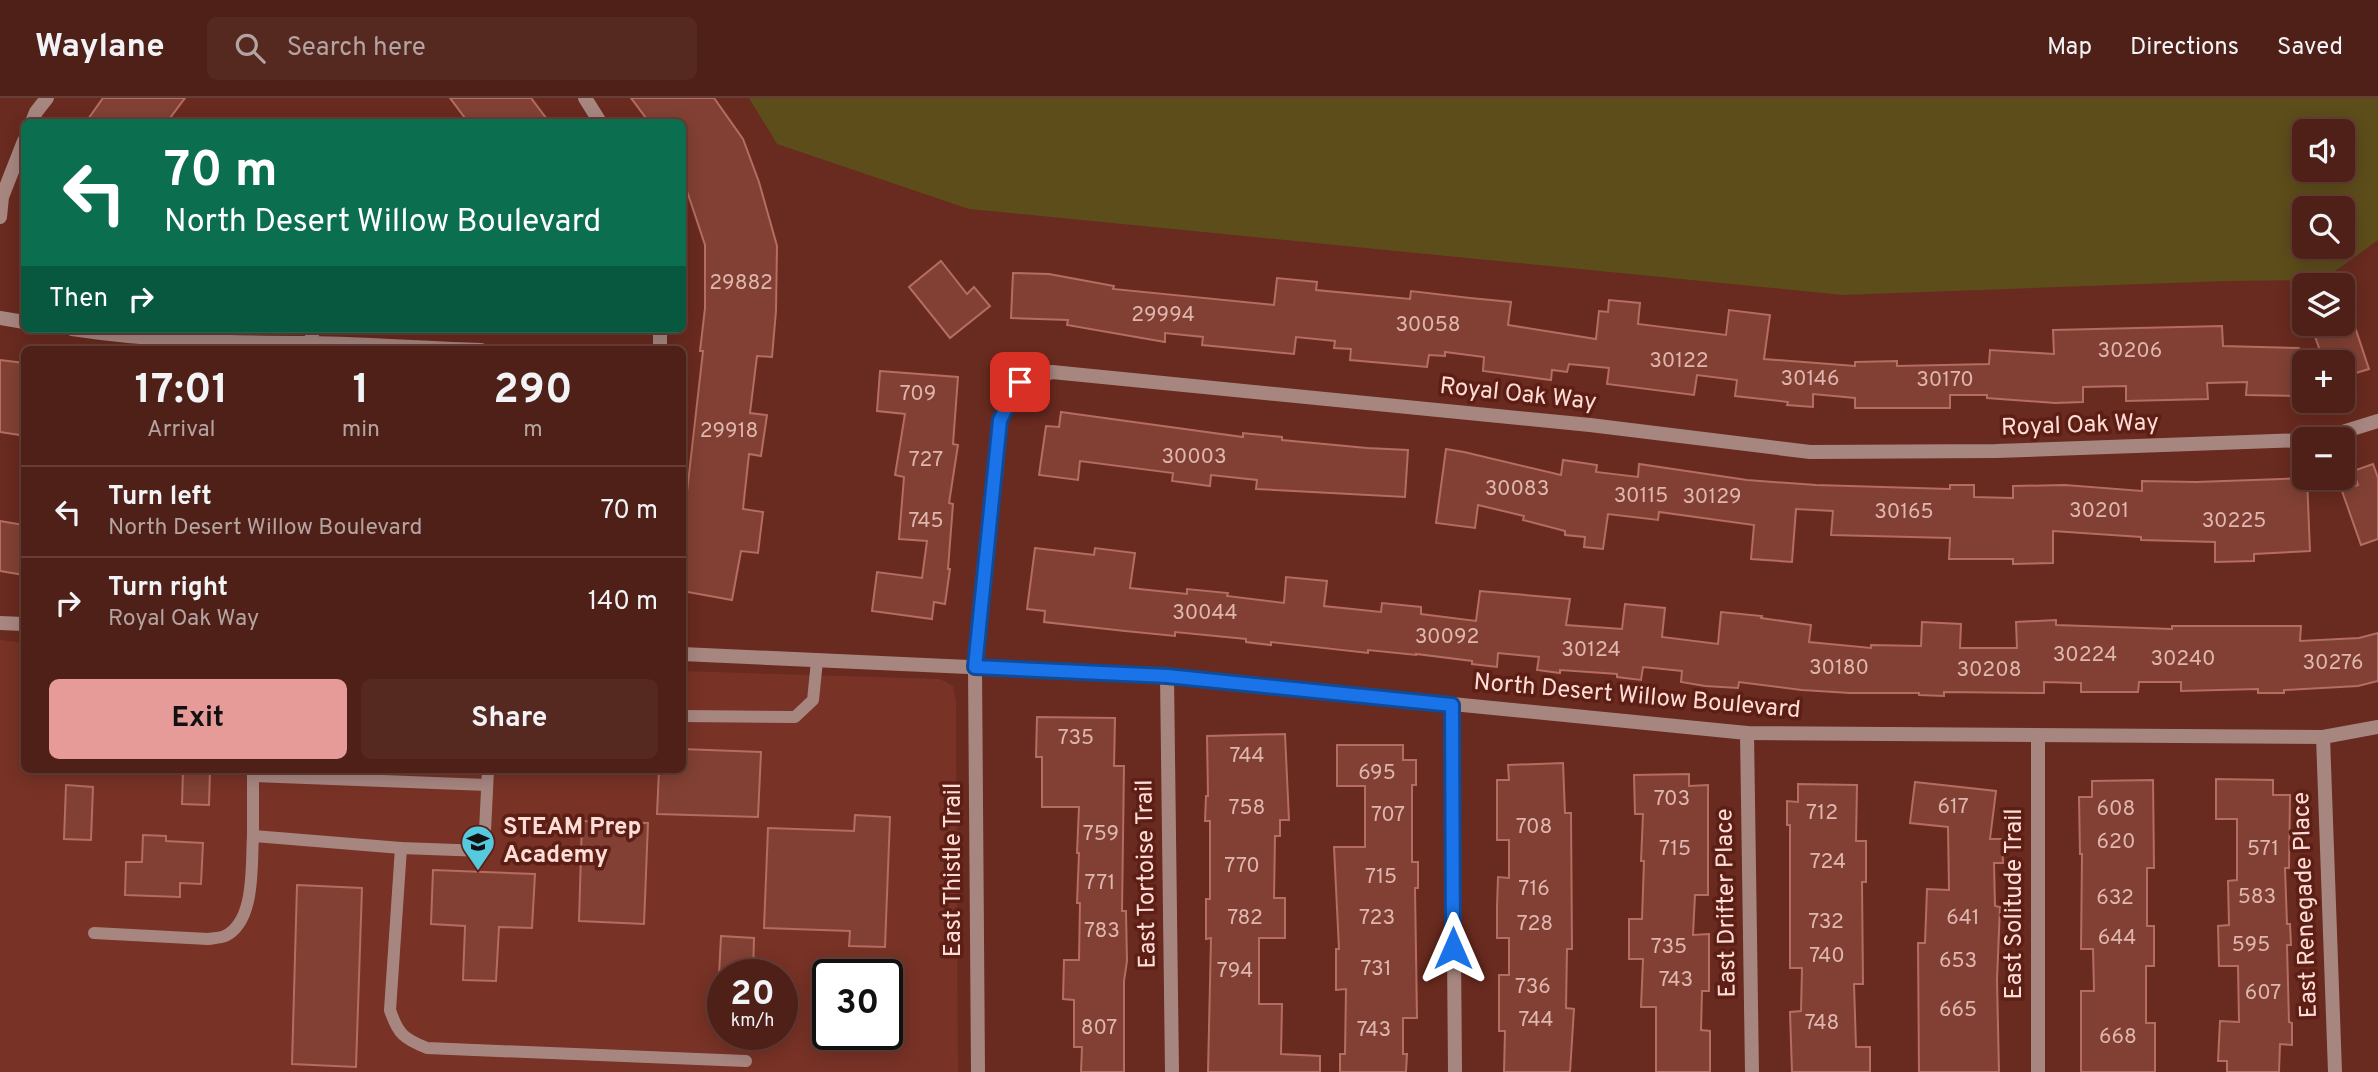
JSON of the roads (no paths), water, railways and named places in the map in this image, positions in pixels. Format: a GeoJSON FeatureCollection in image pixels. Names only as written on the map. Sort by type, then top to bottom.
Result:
{"type":"FeatureCollection","features":[{"type":"Feature","properties":{"kind":"street"},"geometry":{"type":"LineString","coordinates":[[33,119],[47,98]]}},
{"type":"Feature","properties":{"kind":"street"},"geometry":{"type":"LineString","coordinates":[[585,98],[598,119]]}},
{"type":"Feature","properties":{"kind":"street"},"geometry":{"type":"LineString","coordinates":[[0,217],[2,197],[21,149]]}},
{"type":"Feature","properties":{"kind":"street"},"geometry":{"type":"LineString","coordinates":[[0,318],[21,322]]}},
{"type":"Feature","properties":{"kind":"street"},"geometry":{"type":"LineString","coordinates":[[99,333],[126,337],[256,344],[312,336],[433,346]]}},
{"type":"Feature","properties":{"kind":"street","name":"Royal Oak Way"},"geometry":{"type":"LineString","coordinates":[[975,667],[1000,420],[1020,382],[1052,372],[1590,425],[1810,452],[1996,451],[2292,440]]}},
{"type":"Feature","properties":{"kind":"street"},"geometry":{"type":"LineString","coordinates":[[2355,428],[2378,421]]}},
{"type":"Feature","properties":{"kind":"street"},"geometry":{"type":"LineString","coordinates":[[0,623],[21,624]]}},
{"type":"Feature","properties":{"kind":"street","name":"North Desert Willow Boulevard"},"geometry":{"type":"LineString","coordinates":[[686,654],[1167,676],[1746,733],[2323,737],[2378,727]]}},
{"type":"Feature","properties":{"kind":"street","name":"East Thistle Trail"},"geometry":{"type":"LineString","coordinates":[[975,667],[978,1072]]}},
{"type":"Feature","properties":{"kind":"street","name":"East Tortoise Trail"},"geometry":{"type":"LineString","coordinates":[[1167,676],[1172,1072]]}},
{"type":"Feature","properties":{"kind":"street"},"geometry":{"type":"LineString","coordinates":[[1452,705],[1455,1072]]}},
{"type":"Feature","properties":{"kind":"street","name":"East Drifter Place"},"geometry":{"type":"LineString","coordinates":[[1746,733],[1752,1072]]}},
{"type":"Feature","properties":{"kind":"street","name":"East Solitude Trail"},"geometry":{"type":"LineString","coordinates":[[2038,736],[2038,1072]]}},
{"type":"Feature","properties":{"kind":"street","name":"East Renegade Place"},"geometry":{"type":"LineString","coordinates":[[2323,737],[2334,1072]]}},
{"type":"Feature","properties":{"kind":"lane"},"geometry":{"type":"LineString","coordinates":[[686,716],[795,717],[813,700],[817,661]]}},
{"type":"Feature","properties":{"kind":"lane"},"geometry":{"type":"LineString","coordinates":[[94,933],[208,939],[224,936],[236,928],[245,913],[249,895],[253,773],[487,785]]}},
{"type":"Feature","properties":{"kind":"lane"},"geometry":{"type":"LineString","coordinates":[[253,836],[401,848],[484,851],[488,773]]}},
{"type":"Feature","properties":{"kind":"lane"},"geometry":{"type":"LineString","coordinates":[[401,848],[390,1010],[397,1030],[411,1041],[427,1048],[746,1061]]}},
{"type":"Feature","properties":{"kind":"place","name":"STEAM Prep Academy"},"geometry":{"type":"Point","coordinates":[478,872]}}]}
